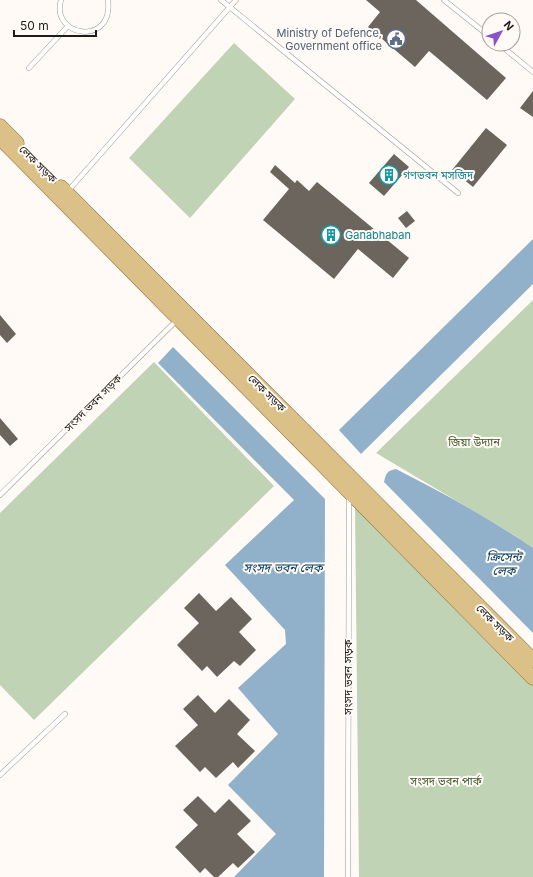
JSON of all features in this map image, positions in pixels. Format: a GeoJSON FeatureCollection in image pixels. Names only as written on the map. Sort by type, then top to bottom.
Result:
{"type":"FeatureCollection","features":[{"type":"Feature","properties":{"kind":"main road","name":"লেক সড়ক"},"geometry":{"type":"LineString","coordinates":[[0,126],[67,193],[182,315],[350,477],[533,660]]}},
{"type":"Feature","properties":{"kind":"main road"},"geometry":{"type":"LineString","coordinates":[[0,138],[182,315],[350,493],[533,678]]}},
{"type":"Feature","properties":{"kind":"lane"},"geometry":{"type":"LineString","coordinates":[[61,0],[60,11],[62,19],[68,26],[83,32],[91,31],[104,23],[108,16],[108,0]]}},
{"type":"Feature","properties":{"kind":"lane"},"geometry":{"type":"LineString","coordinates":[[221,0],[458,193]]}},
{"type":"Feature","properties":{"kind":"lane"},"geometry":{"type":"LineString","coordinates":[[67,193],[236,0]]}},
{"type":"Feature","properties":{"kind":"lane"},"geometry":{"type":"LineString","coordinates":[[444,0],[481,30]]}},
{"type":"Feature","properties":{"kind":"lane"},"geometry":{"type":"LineString","coordinates":[[29,68],[68,26]]}},
{"type":"Feature","properties":{"kind":"lane"},"geometry":{"type":"LineString","coordinates":[[508,52],[533,72]]}},
{"type":"Feature","properties":{"kind":"lane","name":"সংসদ ভবন সড়ক"},"geometry":{"type":"LineString","coordinates":[[0,495],[182,315]]}},
{"type":"Feature","properties":{"kind":"lane","name":"সংসদ ভবন সড়ক"},"geometry":{"type":"LineString","coordinates":[[348,877],[350,477]]}},
{"type":"Feature","properties":{"kind":"lane"},"geometry":{"type":"LineString","coordinates":[[0,775],[65,714]]}},
{"type":"Feature","properties":{"kind":"green space"},"geometry":{"type":"Polygon","coordinates":[[[234,43],[295,99],[190,218],[129,158],[234,43]]]}},
{"type":"Feature","properties":{"kind":"green space","name":"জিয়া উদ্যান"},"geometry":{"type":"Polygon","coordinates":[[[533,300],[533,548],[514,535],[376,453],[533,300]]]}},
{"type":"Feature","properties":{"kind":"green space"},"geometry":{"type":"Polygon","coordinates":[[[154,362],[274,486],[34,720],[0,685],[0,513],[154,362]]]}},
{"type":"Feature","properties":{"kind":"green space","name":"সংসদ ভবন পার্ক"},"geometry":{"type":"Polygon","coordinates":[[[355,506],[533,685],[533,877],[359,877],[355,506]]]}},
{"type":"Feature","properties":{"kind":"water"},"geometry":{"type":"Polygon","coordinates":[[[533,239],[533,284],[361,454],[339,430],[533,239]]]}},
{"type":"Feature","properties":{"kind":"water","name":"সংসদ ভবন লেক"},"geometry":{"type":"Polygon","coordinates":[[[173,347],[325,499],[324,877],[234,877],[276,834],[228,785],[278,734],[238,688],[286,644],[285,630],[225,565],[294,500],[158,363],[173,347]]]}},
{"type":"Feature","properties":{"kind":"water","name":"ক্রিসেন্ট লেক"},"geometry":{"type":"Polygon","coordinates":[[[396,469],[466,506],[533,548],[533,633],[384,482],[387,473],[396,469]]]}},
{"type":"Feature","properties":{"kind":"building"},"geometry":{"type":"Polygon","coordinates":[[[366,0],[416,0],[506,78],[487,100],[429,51],[415,67],[368,27],[380,12],[366,0]]]}},
{"type":"Feature","properties":{"kind":"building"},"geometry":{"type":"Polygon","coordinates":[[[533,91],[533,117],[520,108],[533,91]]]}},
{"type":"Feature","properties":{"kind":"building"},"geometry":{"type":"Polygon","coordinates":[[[486,128],[507,145],[473,187],[452,170],[486,128]]]}},
{"type":"Feature","properties":{"kind":"building","name":"গণভবন মসজিদ"},"geometry":{"type":"Polygon","coordinates":[[[394,154],[409,167],[384,196],[369,183],[394,154]]]}},
{"type":"Feature","properties":{"kind":"building","name":"Ganabhaban"},"geometry":{"type":"Polygon","coordinates":[[[275,165],[295,183],[297,180],[309,191],[317,182],[409,258],[393,278],[358,249],[334,279],[263,220],[289,189],[270,172],[275,165]]]}},
{"type":"Feature","properties":{"kind":"building"},"geometry":{"type":"Polygon","coordinates":[[[407,211],[415,221],[406,228],[398,218],[407,211]]]}},
{"type":"Feature","properties":{"kind":"building"},"geometry":{"type":"Polygon","coordinates":[[[0,315],[16,334],[7,343],[0,335],[0,315]]]}},
{"type":"Feature","properties":{"kind":"building"},"geometry":{"type":"Polygon","coordinates":[[[0,418],[18,439],[10,446],[0,435],[0,418]]]}},
{"type":"Feature","properties":{"kind":"building"},"geometry":{"type":"Polygon","coordinates":[[[199,593],[216,611],[231,597],[252,619],[239,632],[256,650],[240,666],[234,661],[217,677],[207,666],[202,671],[177,645],[199,623],[184,608],[199,593]]]}},
{"type":"Feature","properties":{"kind":"building"},"geometry":{"type":"Polygon","coordinates":[[[198,695],[215,713],[229,699],[250,720],[237,734],[255,751],[238,768],[233,762],[216,778],[205,767],[200,772],[175,746],[198,725],[183,709],[198,695]]]}},
{"type":"Feature","properties":{"kind":"building"},"geometry":{"type":"Polygon","coordinates":[[[198,796],[215,813],[229,799],[251,821],[237,834],[255,852],[238,868],[233,863],[218,877],[214,877],[205,868],[200,873],[175,847],[198,825],[183,810],[198,796]]]}},
{"type":"Feature","properties":{"kind":"place","name":"Ministry of Defence, Government office"},"geometry":{"type":"Point","coordinates":[396,39]}},
{"type":"Feature","properties":{"kind":"place","name":"গণভবন মসজিদ"},"geometry":{"type":"Point","coordinates":[389,175]}},
{"type":"Feature","properties":{"kind":"place","name":"Ganabhaban"},"geometry":{"type":"Point","coordinates":[331,235]}}]}
